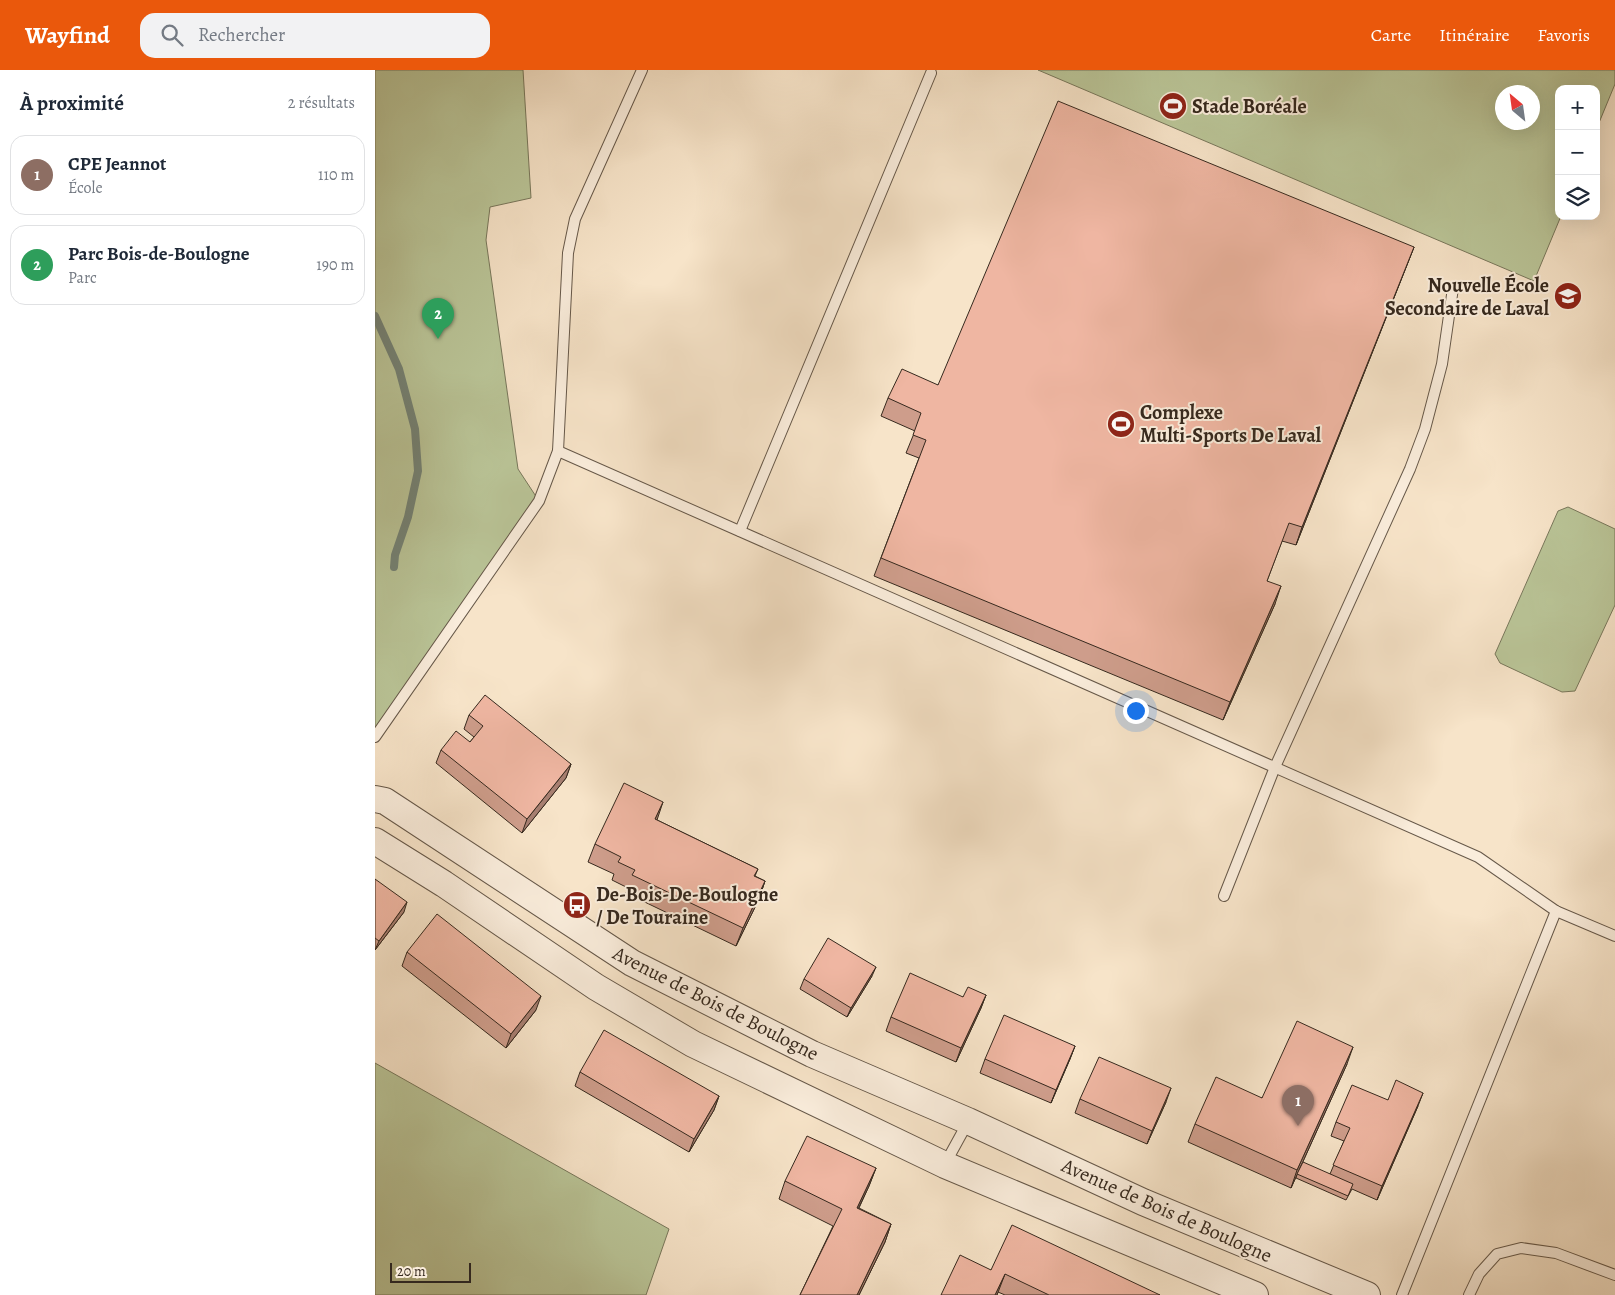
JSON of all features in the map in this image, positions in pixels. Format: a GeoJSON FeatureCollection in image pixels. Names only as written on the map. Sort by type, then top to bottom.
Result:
{"type":"FeatureCollection","features":[{"type":"Feature","properties":{"kind":"street","name":"Avenue de Bois de Boulogne"},"geometry":{"type":"LineString","coordinates":[[375,799],[385,801],[632,963],[812,1054],[968,1121],[1143,1202],[1367,1295]]}},
{"type":"Feature","properties":{"kind":"street","name":"Avenue de Bois de Boulogne"},"geometry":{"type":"LineString","coordinates":[[375,841],[444,884],[596,987],[693,1044],[945,1165],[1255,1295]]}},
{"type":"Feature","properties":{"kind":"lane"},"geometry":{"type":"LineString","coordinates":[[375,737],[539,501],[558,451],[568,253],[575,219],[643,70]]}},
{"type":"Feature","properties":{"kind":"lane"},"geometry":{"type":"LineString","coordinates":[[740,531],[931,73]]}},
{"type":"Feature","properties":{"kind":"lane"},"geometry":{"type":"LineString","coordinates":[[1224,896],[1275,767],[1410,469],[1425,429],[1442,364],[1453,288]]}},
{"type":"Feature","properties":{"kind":"lane"},"geometry":{"type":"LineString","coordinates":[[558,451],[1478,857],[1556,911],[1615,936]]}},
{"type":"Feature","properties":{"kind":"lane"},"geometry":{"type":"LineString","coordinates":[[1402,1295],[1556,911]]}},
{"type":"Feature","properties":{"kind":"lane"},"geometry":{"type":"LineString","coordinates":[[945,1165],[968,1121]]}},
{"type":"Feature","properties":{"kind":"lane"},"geometry":{"type":"LineString","coordinates":[[1469,1295],[1479,1274],[1497,1254],[1521,1248],[1555,1253],[1615,1275]]}},
{"type":"Feature","properties":{"kind":"green space"},"geometry":{"type":"Polygon","coordinates":[[[375,70],[523,70],[531,198],[490,207],[486,240],[518,469],[539,501],[375,737],[375,70]]]}},
{"type":"Feature","properties":{"kind":"green space"},"geometry":{"type":"Polygon","coordinates":[[[1038,70],[1615,70],[1615,84],[1600,120],[1600,85],[1555,85],[1555,220],[1559,220],[1534,281],[1038,70]]]}},
{"type":"Feature","properties":{"kind":"green space"},"geometry":{"type":"Polygon","coordinates":[[[1568,507],[1615,529],[1615,605],[1575,691],[1562,692],[1500,663],[1495,654],[1558,511],[1568,507]]]}},
{"type":"Feature","properties":{"kind":"green space"},"geometry":{"type":"Polygon","coordinates":[[[375,1063],[669,1229],[646,1295],[375,1295],[375,1063]]]}},
{"type":"Feature","properties":{"kind":"building","name":"Complexe Multi-Sports De Laval"},"geometry":{"type":"Polygon","coordinates":[[[1058,101],[1414,247],[1302,527],[1289,523],[1267,581],[1281,586],[1230,702],[881,558],[926,440],[913,435],[921,413],[888,398],[902,369],[938,385],[1058,101]]]}},
{"type":"Feature","properties":{"kind":"building"},"geometry":{"type":"Polygon","coordinates":[[[485,695],[571,764],[527,819],[441,750],[456,731],[470,742],[483,726],[469,715],[485,695]]]}},
{"type":"Feature","properties":{"kind":"building"},"geometry":{"type":"Polygon","coordinates":[[[624,783],[663,802],[655,819],[758,869],[754,876],[765,881],[743,928],[632,875],[635,870],[618,862],[621,857],[595,844],[624,783]]]}},
{"type":"Feature","properties":{"kind":"building"},"geometry":{"type":"Polygon","coordinates":[[[375,879],[407,902],[379,941],[375,938],[375,879]]]}},
{"type":"Feature","properties":{"kind":"building"},"geometry":{"type":"Polygon","coordinates":[[[437,914],[541,996],[511,1034],[407,952],[437,914]]]}},
{"type":"Feature","properties":{"kind":"building"},"geometry":{"type":"Polygon","coordinates":[[[828,938],[876,967],[851,1008],[804,979],[828,938]]]}},
{"type":"Feature","properties":{"kind":"building"},"geometry":{"type":"Polygon","coordinates":[[[910,973],[963,997],[968,987],[986,995],[961,1048],[891,1017],[910,973]]]}},
{"type":"Feature","properties":{"kind":"building"},"geometry":{"type":"Polygon","coordinates":[[[1004,1015],[1075,1046],[1056,1090],[985,1059],[1004,1015]]]}},
{"type":"Feature","properties":{"kind":"building"},"geometry":{"type":"Polygon","coordinates":[[[1297,1021],[1353,1047],[1297,1170],[1195,1124],[1216,1077],[1262,1098],[1297,1021]]]}},
{"type":"Feature","properties":{"kind":"building"},"geometry":{"type":"Polygon","coordinates":[[[604,1030],[719,1096],[694,1139],[580,1072],[604,1030]]]}},
{"type":"Feature","properties":{"kind":"building"},"geometry":{"type":"Polygon","coordinates":[[[1099,1057],[1171,1088],[1152,1131],[1080,1099],[1099,1057]]]}},
{"type":"Feature","properties":{"kind":"building"},"geometry":{"type":"Polygon","coordinates":[[[1396,1080],[1423,1093],[1382,1186],[1333,1165],[1350,1128],[1336,1122],[1352,1085],[1388,1100],[1396,1080]]]}},
{"type":"Feature","properties":{"kind":"building"},"geometry":{"type":"Polygon","coordinates":[[[807,1136],[876,1168],[857,1208],[891,1224],[857,1295],[800,1295],[842,1209],[785,1181],[807,1136]]]}},
{"type":"Feature","properties":{"kind":"building"},"geometry":{"type":"Polygon","coordinates":[[[1303,1162],[1353,1184],[1348,1196],[1297,1174],[1303,1162]]]}},
{"type":"Feature","properties":{"kind":"building"},"geometry":{"type":"Polygon","coordinates":[[[1012,1225],[1160,1295],[1049,1295],[1005,1274],[995,1295],[941,1295],[960,1255],[991,1270],[1012,1225]]]}},
{"type":"Feature","properties":{"kind":"waterway"},"geometry":{"type":"LineString","coordinates":[[375,316],[399,369],[415,429],[418,471],[408,517],[395,555],[394,567]]}},
{"type":"Feature","properties":{"kind":"place","name":"Stade Boréale"},"geometry":{"type":"Point","coordinates":[1173,106]}},
{"type":"Feature","properties":{"kind":"place","name":"Nouvelle École Secondaire de Laval"},"geometry":{"type":"Point","coordinates":[1568,296]}},
{"type":"Feature","properties":{"kind":"place","name":"Parc Bois-de-Boulogne"},"geometry":{"type":"Point","coordinates":[438,339]}},
{"type":"Feature","properties":{"kind":"place","name":"Complexe Multi-Sports De Laval"},"geometry":{"type":"Point","coordinates":[1121,424]}},
{"type":"Feature","properties":{"kind":"place","name":"De-Bois-De-Boulogne / De Touraine"},"geometry":{"type":"Point","coordinates":[577,905]}},
{"type":"Feature","properties":{"kind":"place","name":"CPE Jeannot"},"geometry":{"type":"Point","coordinates":[1298,1126]}}]}
